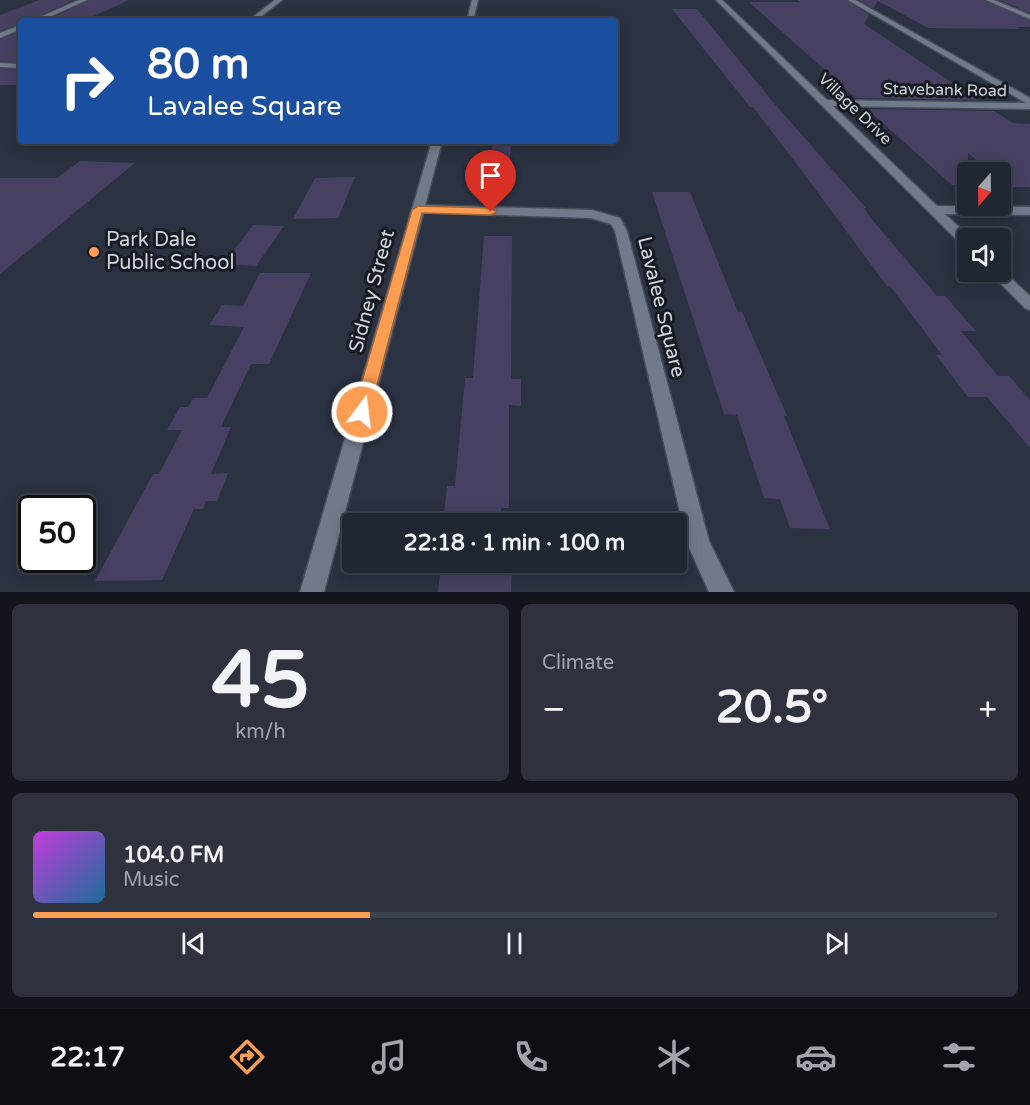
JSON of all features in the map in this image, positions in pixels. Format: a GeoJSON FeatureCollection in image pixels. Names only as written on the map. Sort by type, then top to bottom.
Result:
{"type":"FeatureCollection","features":[{"type":"Feature","properties":{"kind":"street"},"geometry":{"type":"LineString","coordinates":[[41,18],[84,0]]}},
{"type":"Feature","properties":{"kind":"street"},"geometry":{"type":"LineString","coordinates":[[256,18],[279,0]]}},
{"type":"Feature","properties":{"kind":"street"},"geometry":{"type":"LineString","coordinates":[[471,18],[475,0]]}},
{"type":"Feature","properties":{"kind":"street","name":"Village Drive"},"geometry":{"type":"LineString","coordinates":[[719,0],[957,232]]}},
{"type":"Feature","properties":{"kind":"street"},"geometry":{"type":"LineString","coordinates":[[850,0],[1030,104]]}},
{"type":"Feature","properties":{"kind":"street"},"geometry":{"type":"LineString","coordinates":[[989,0],[1030,17]]}},
{"type":"Feature","properties":{"kind":"street"},"geometry":{"type":"LineString","coordinates":[[0,36],[18,28]]}},
{"type":"Feature","properties":{"kind":"street"},"geometry":{"type":"LineString","coordinates":[[0,65],[18,66]]}},
{"type":"Feature","properties":{"kind":"street","name":"Stavebank Road"},"geometry":{"type":"LineString","coordinates":[[824,103],[1030,104]]}},
{"type":"Feature","properties":{"kind":"street","name":"Sidney Street"},"geometry":{"type":"LineString","coordinates":[[312,592],[435,144]]}},
{"type":"Feature","properties":{"kind":"street","name":"Lavalee Square"},"geometry":{"type":"LineString","coordinates":[[418,210],[592,214],[616,221],[621,231],[698,543],[723,592]]}},
{"type":"Feature","properties":{"kind":"street"},"geometry":{"type":"LineString","coordinates":[[934,210],[1030,212]]}},
{"type":"Feature","properties":{"kind":"street"},"geometry":{"type":"LineString","coordinates":[[1006,282],[1030,305]]}},
{"type":"Feature","properties":{"kind":"building"},"geometry":{"type":"Polygon","coordinates":[[[39,0],[73,0],[35,18],[18,18],[18,24],[0,31],[0,15],[39,0]]]}},
{"type":"Feature","properties":{"kind":"building"},"geometry":{"type":"Polygon","coordinates":[[[89,0],[129,0],[90,18],[52,18],[89,0]]]}},
{"type":"Feature","properties":{"kind":"building"},"geometry":{"type":"Polygon","coordinates":[[[797,0],[846,0],[869,15],[864,24],[978,100],[856,98],[749,2],[800,2],[797,0]]]}},
{"type":"Feature","properties":{"kind":"building"},"geometry":{"type":"Polygon","coordinates":[[[860,0],[984,0],[1030,21],[1030,27],[1017,27],[1021,29],[928,28],[878,1],[873,8],[860,0]]]}},
{"type":"Feature","properties":{"kind":"building"},"geometry":{"type":"Polygon","coordinates":[[[1000,0],[1030,0],[1030,13],[1000,0]]]}},
{"type":"Feature","properties":{"kind":"building"},"geometry":{"type":"Polygon","coordinates":[[[672,9],[697,9],[773,102],[866,208],[864,208],[869,216],[937,296],[945,296],[976,331],[961,331],[998,376],[1009,376],[1030,400],[1030,448],[987,397],[968,397],[936,355],[942,355],[890,286],[887,286],[753,107],[750,107],[672,9]]]}},
{"type":"Feature","properties":{"kind":"building"},"geometry":{"type":"Polygon","coordinates":[[[18,32],[18,62],[0,61],[0,40],[18,32]]]}},
{"type":"Feature","properties":{"kind":"building"},"geometry":{"type":"Polygon","coordinates":[[[0,69],[18,70],[18,85],[0,85],[0,69]]]}},
{"type":"Feature","properties":{"kind":"building"},"geometry":{"type":"Polygon","coordinates":[[[867,109],[994,111],[1013,123],[1030,124],[1030,187],[1011,187],[1011,162],[979,162],[968,153],[968,162],[957,162],[957,185],[952,185],[867,109]]]}},
{"type":"Feature","properties":{"kind":"building"},"geometry":{"type":"Polygon","coordinates":[[[492,146],[511,146],[508,182],[478,182],[483,150],[491,150],[492,146]]]}},
{"type":"Feature","properties":{"kind":"building"},"geometry":{"type":"Polygon","coordinates":[[[80,161],[135,163],[0,274],[0,178],[57,178],[80,161]]]}},
{"type":"Feature","properties":{"kind":"building"},"geometry":{"type":"Polygon","coordinates":[[[355,177],[338,218],[293,219],[315,178],[355,177]]]}},
{"type":"Feature","properties":{"kind":"building"},"geometry":{"type":"Polygon","coordinates":[[[652,192],[690,192],[738,312],[742,312],[787,416],[784,416],[830,529],[790,528],[780,499],[764,498],[737,415],[724,414],[652,192]]]}},
{"type":"Feature","properties":{"kind":"building"},"geometry":{"type":"Polygon","coordinates":[[[253,225],[284,226],[256,266],[223,264],[253,225]]]}},
{"type":"Feature","properties":{"kind":"building"},"geometry":{"type":"Polygon","coordinates":[[[484,236],[512,236],[511,379],[521,379],[521,406],[509,405],[509,508],[501,508],[501,513],[444,513],[447,486],[455,486],[465,378],[473,378],[484,236]]]}},
{"type":"Feature","properties":{"kind":"building"},"geometry":{"type":"Polygon","coordinates":[[[260,273],[311,273],[269,364],[251,364],[221,427],[231,427],[211,474],[228,473],[217,501],[206,501],[203,509],[194,509],[162,580],[95,581],[153,474],[159,474],[182,430],[167,430],[180,407],[188,407],[193,398],[207,398],[244,327],[209,325],[222,305],[243,306],[260,273]]]}},
{"type":"Feature","properties":{"kind":"building"},"geometry":{"type":"Polygon","coordinates":[[[440,573],[512,573],[511,592],[438,592],[440,573]]]}},
{"type":"Feature","properties":{"kind":"place","name":"Park Dale Public School"},"geometry":{"type":"Point","coordinates":[94,252]}},
{"type":"Feature","properties":{"kind":"route"},"geometry":{"type":"LineString","coordinates":[[362,412],[418,210],[491,212]]}}]}
